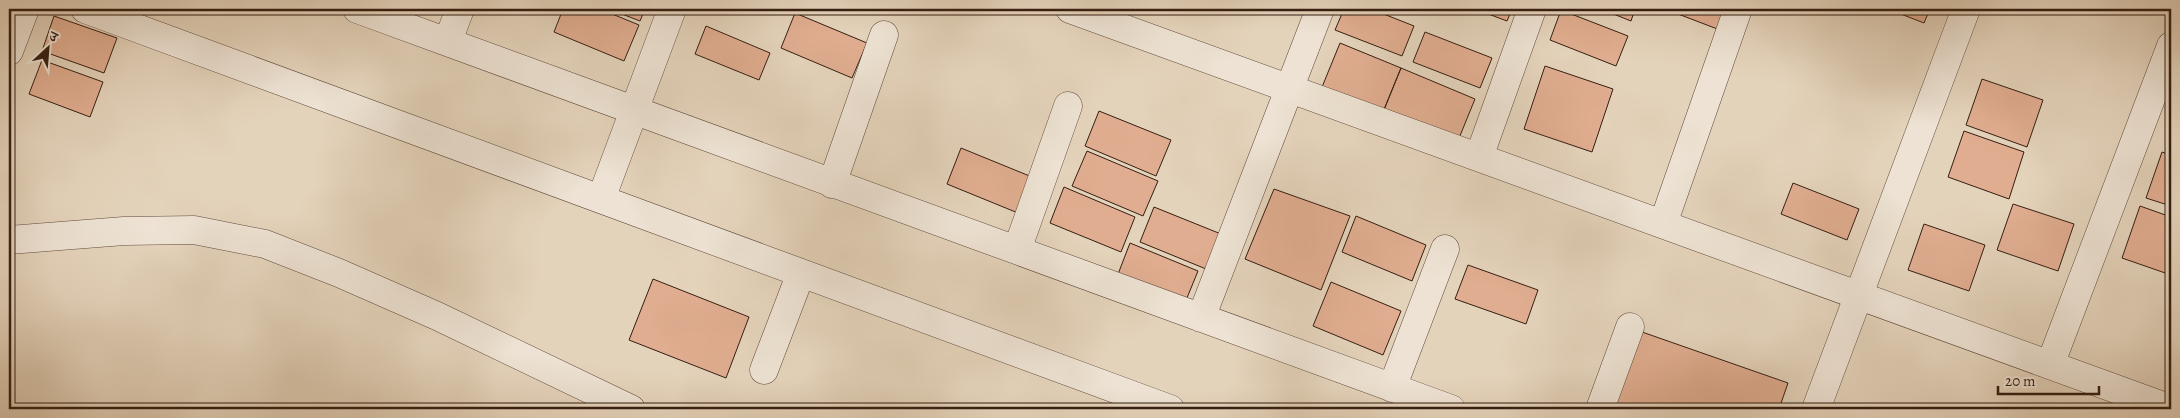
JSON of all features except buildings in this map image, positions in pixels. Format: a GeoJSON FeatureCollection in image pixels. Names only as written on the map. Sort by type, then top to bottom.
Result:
{"type":"FeatureCollection","features":[{"type":"Feature","properties":{"kind":"street"},"geometry":{"type":"LineString","coordinates":[[9,51],[25,9]]}},
{"type":"Feature","properties":{"kind":"street"},"geometry":{"type":"LineString","coordinates":[[86,9],[1168,409]]}},
{"type":"Feature","properties":{"kind":"street"},"geometry":{"type":"LineString","coordinates":[[357,9],[1451,409]]}},
{"type":"Feature","properties":{"kind":"street"},"geometry":{"type":"LineString","coordinates":[[448,41],[460,9]]}},
{"type":"Feature","properties":{"kind":"street"},"geometry":{"type":"LineString","coordinates":[[601,199],[672,9]]}},
{"type":"Feature","properties":{"kind":"street"},"geometry":{"type":"LineString","coordinates":[[1070,9],[1104,15],[1290,89],[1859,294],[2171,409]]}},
{"type":"Feature","properties":{"kind":"street"},"geometry":{"type":"LineString","coordinates":[[1201,318],[1320,9]]}},
{"type":"Feature","properties":{"kind":"street"},"geometry":{"type":"LineString","coordinates":[[1479,157],[1532,9]]}},
{"type":"Feature","properties":{"kind":"street"},"geometry":{"type":"LineString","coordinates":[[1663,224],[1738,9]]}},
{"type":"Feature","properties":{"kind":"street"},"geometry":{"type":"LineString","coordinates":[[1816,409],[1966,9]]}},
{"type":"Feature","properties":{"kind":"street"},"geometry":{"type":"LineString","coordinates":[[832,184],[884,35]]}},
{"type":"Feature","properties":{"kind":"street"},"geometry":{"type":"LineString","coordinates":[[2050,365],[2171,46]]}},
{"type":"Feature","properties":{"kind":"street"},"geometry":{"type":"LineString","coordinates":[[1017,250],[1068,106]]}},
{"type":"Feature","properties":{"kind":"street"},"geometry":{"type":"LineString","coordinates":[[9,240],[124,231],[194,230],[265,244],[339,273],[437,316],[631,409]]}},
{"type":"Feature","properties":{"kind":"street"},"geometry":{"type":"LineString","coordinates":[[1392,388],[1445,249]]}},
{"type":"Feature","properties":{"kind":"street"},"geometry":{"type":"LineString","coordinates":[[764,370],[801,273]]}},
{"type":"Feature","properties":{"kind":"street"},"geometry":{"type":"LineString","coordinates":[[1600,409],[1630,327]]}}]}
